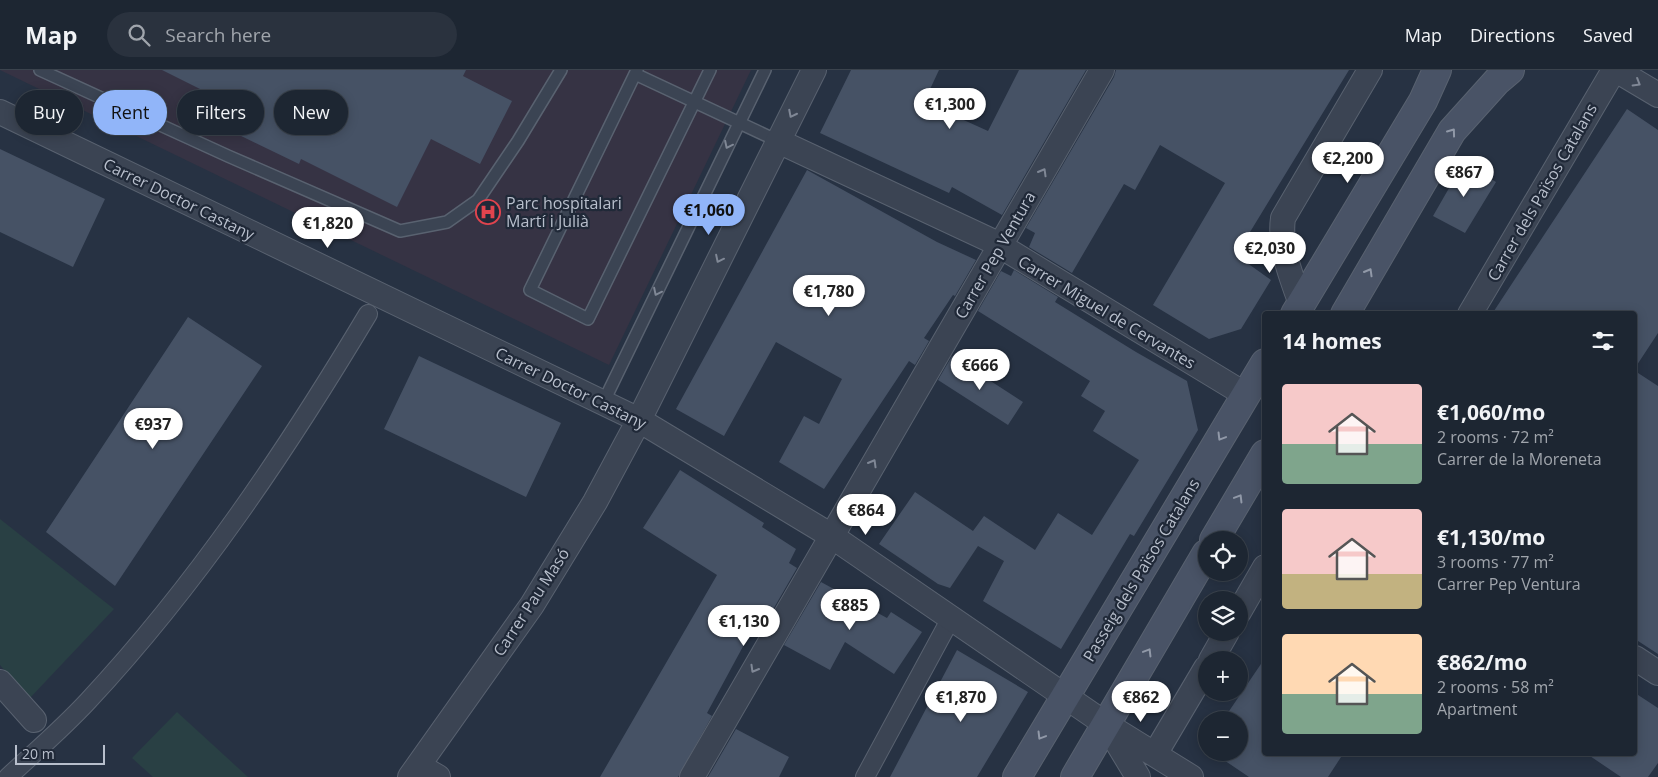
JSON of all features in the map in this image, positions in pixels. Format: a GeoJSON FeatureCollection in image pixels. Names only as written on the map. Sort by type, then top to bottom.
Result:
{"type":"FeatureCollection","features":[{"type":"Feature","properties":{"kind":"main road"},"geometry":{"type":"LineString","coordinates":[[1298,309],[1423,101],[1437,70]]}},
{"type":"Feature","properties":{"kind":"main road"},"geometry":{"type":"LineString","coordinates":[[1347,311],[1452,131],[1497,81],[1510,70]]}},
{"type":"Feature","properties":{"kind":"main road","name":"Passeig dels Països Catalans"},"geometry":{"type":"LineString","coordinates":[[1017,777],[1262,368]]}},
{"type":"Feature","properties":{"kind":"main road"},"geometry":{"type":"LineString","coordinates":[[1219,531],[1262,459]]}},
{"type":"Feature","properties":{"kind":"main road"},"geometry":{"type":"LineString","coordinates":[[1075,777],[1198,568]]}},
{"type":"Feature","properties":{"kind":"street","name":"Carrer Pau Masó"},"geometry":{"type":"LineString","coordinates":[[422,773],[532,605],[595,502],[639,420],[814,70]]}},
{"type":"Feature","properties":{"kind":"street","name":"Carrer Pep Ventura"},"geometry":{"type":"LineString","coordinates":[[692,777],[830,536],[1102,70]]}},
{"type":"Feature","properties":{"kind":"street"},"geometry":{"type":"LineString","coordinates":[[1298,309],[1283,246],[1281,232],[1283,218],[1370,70]]}},
{"type":"Feature","properties":{"kind":"street"},"geometry":{"type":"LineString","coordinates":[[1615,70],[1658,95]]}},
{"type":"Feature","properties":{"kind":"street","name":"Carrer dels Països Catalans"},"geometry":{"type":"LineString","coordinates":[[1472,311],[1615,70]]}},
{"type":"Feature","properties":{"kind":"street","name":"Carrer Doctor Castany"},"geometry":{"type":"LineString","coordinates":[[0,112],[639,420],[830,536],[1107,725],[1191,777]]}},
{"type":"Feature","properties":{"kind":"street","name":"Carrer Miguel de Cervantes"},"geometry":{"type":"LineString","coordinates":[[778,141],[992,241],[1246,395]]}},
{"type":"Feature","properties":{"kind":"street"},"geometry":{"type":"LineString","coordinates":[[8,777],[88,701],[198,569],[284,452],[368,314]]}},
{"type":"Feature","properties":{"kind":"street"},"geometry":{"type":"LineString","coordinates":[[1248,597],[1262,573]]}},
{"type":"Feature","properties":{"kind":"street"},"geometry":{"type":"LineString","coordinates":[[865,777],[951,618]]}},
{"type":"Feature","properties":{"kind":"street"},"geometry":{"type":"LineString","coordinates":[[1637,659],[1658,673]]}},
{"type":"Feature","properties":{"kind":"street"},"geometry":{"type":"LineString","coordinates":[[1155,754],[1198,681]]}},
{"type":"Feature","properties":{"kind":"street"},"geometry":{"type":"LineString","coordinates":[[0,682],[34,720]]}},
{"type":"Feature","properties":{"kind":"street"},"geometry":{"type":"LineString","coordinates":[[1107,725],[1138,777]]}},
{"type":"Feature","properties":{"kind":"lane"},"geometry":{"type":"LineString","coordinates":[[40,70],[400,232],[447,222],[478,200],[518,141],[561,70]]}},
{"type":"Feature","properties":{"kind":"lane"},"geometry":{"type":"LineString","coordinates":[[710,70],[694,102],[588,319],[530,290],[636,72],[694,102],[778,141]]}},
{"type":"Feature","properties":{"kind":"lane"},"geometry":{"type":"LineString","coordinates":[[603,403],[765,70]]}},
{"type":"Feature","properties":{"kind":"shaded area","name":"Parc hospitalari Martí i Julià"},"geometry":{"type":"Polygon","coordinates":[[[0,70],[751,70],[609,365],[134,135],[167,135],[167,90],[93,90],[93,115],[83,110],[83,90],[41,90],[0,70]]]}},
{"type":"Feature","properties":{"kind":"green space"},"geometry":{"type":"Polygon","coordinates":[[[0,519],[114,609],[29,699],[0,665],[0,519]]]}},
{"type":"Feature","properties":{"kind":"green space"},"geometry":{"type":"Polygon","coordinates":[[[177,712],[248,777],[153,777],[132,758],[177,712]]]}},
{"type":"Feature","properties":{"kind":"building"},"geometry":{"type":"Polygon","coordinates":[[[162,70],[466,70],[463,76],[512,101],[480,164],[431,139],[397,207],[301,159],[299,164],[239,135],[264,135],[264,90],[202,90],[162,70]]]}},
{"type":"Feature","properties":{"kind":"building"},"geometry":{"type":"Polygon","coordinates":[[[851,70],[939,70],[924,102],[988,131],[1019,70],[1086,70],[1002,215],[952,187],[949,193],[820,133],[851,70]]]}},
{"type":"Feature","properties":{"kind":"building"},"geometry":{"type":"Polygon","coordinates":[[[1116,70],[1349,70],[1236,255],[1271,280],[1241,329],[1209,339],[1153,305],[1225,183],[1160,145],[1135,190],[1124,184],[1072,273],[1029,247],[1035,233],[1026,228],[1114,77],[1116,70]]]}},
{"type":"Feature","properties":{"kind":"building"},"geometry":{"type":"Polygon","coordinates":[[[1627,109],[1658,130],[1658,333],[1637,365],[1637,311],[1494,311],[1627,109]]]}},
{"type":"Feature","properties":{"kind":"building"},"geometry":{"type":"Polygon","coordinates":[[[0,149],[105,199],[73,267],[0,232],[0,149]]]}},
{"type":"Feature","properties":{"kind":"building"},"geometry":{"type":"Polygon","coordinates":[[[1464,162],[1496,182],[1465,233],[1433,216],[1464,162]]]}},
{"type":"Feature","properties":{"kind":"building"},"geometry":{"type":"Polygon","coordinates":[[[807,170],[937,242],[976,260],[955,296],[953,295],[924,338],[929,341],[915,365],[909,361],[824,489],[779,462],[804,416],[819,424],[842,379],[776,342],[724,436],[676,409],[807,170]]]}},
{"type":"Feature","properties":{"kind":"building"},"geometry":{"type":"Polygon","coordinates":[[[1014,270],[1058,297],[1055,302],[1187,381],[1198,430],[1134,536],[1130,534],[1061,649],[983,601],[1004,561],[978,546],[950,588],[938,584],[879,544],[915,492],[973,531],[984,516],[1035,550],[1058,513],[1092,535],[1139,460],[1093,431],[1105,411],[1081,396],[1090,381],[978,311],[1001,271],[1011,276],[1014,270]]]}},
{"type":"Feature","properties":{"kind":"building"},"geometry":{"type":"Polygon","coordinates":[[[188,317],[262,366],[115,586],[46,532],[188,317]]]}},
{"type":"Feature","properties":{"kind":"building"},"geometry":{"type":"Polygon","coordinates":[[[419,356],[561,423],[526,497],[384,429],[419,356]]]}},
{"type":"Feature","properties":{"kind":"building"},"geometry":{"type":"Polygon","coordinates":[[[952,356],[1023,402],[1008,425],[938,380],[952,356]]]}},
{"type":"Feature","properties":{"kind":"building"},"geometry":{"type":"Polygon","coordinates":[[[1637,372],[1658,386],[1658,654],[1637,640],[1637,372]]]}},
{"type":"Feature","properties":{"kind":"building"},"geometry":{"type":"Polygon","coordinates":[[[680,470],[764,523],[762,527],[796,549],[789,563],[797,568],[760,632],[753,628],[707,713],[712,716],[678,777],[600,777],[717,575],[643,528],[680,470]]]}},
{"type":"Feature","properties":{"kind":"building"},"geometry":{"type":"Polygon","coordinates":[[[821,582],[887,618],[891,612],[922,632],[894,674],[845,642],[830,670],[784,645],[821,582]]]}},
{"type":"Feature","properties":{"kind":"building"},"geometry":{"type":"Polygon","coordinates":[[[957,650],[1028,692],[977,777],[890,777],[957,650]]]}},
{"type":"Feature","properties":{"kind":"building"},"geometry":{"type":"Polygon","coordinates":[[[1262,662],[1262,756],[1342,756],[1328,777],[1249,777],[1225,761],[1248,761],[1248,711],[1229,711],[1236,701],[1248,701],[1248,683],[1262,662]]]}},
{"type":"Feature","properties":{"kind":"building"},"geometry":{"type":"Polygon","coordinates":[[[1637,694],[1658,708],[1658,763],[1648,777],[1621,777],[1590,756],[1637,756],[1637,694]]]}},
{"type":"Feature","properties":{"kind":"building"},"geometry":{"type":"Polygon","coordinates":[[[736,729],[789,757],[779,777],[708,777],[736,729]]]}},
{"type":"Feature","properties":{"kind":"place","name":"Parc hospitalari Martí i Julià"},"geometry":{"type":"Point","coordinates":[488,212]}}]}
